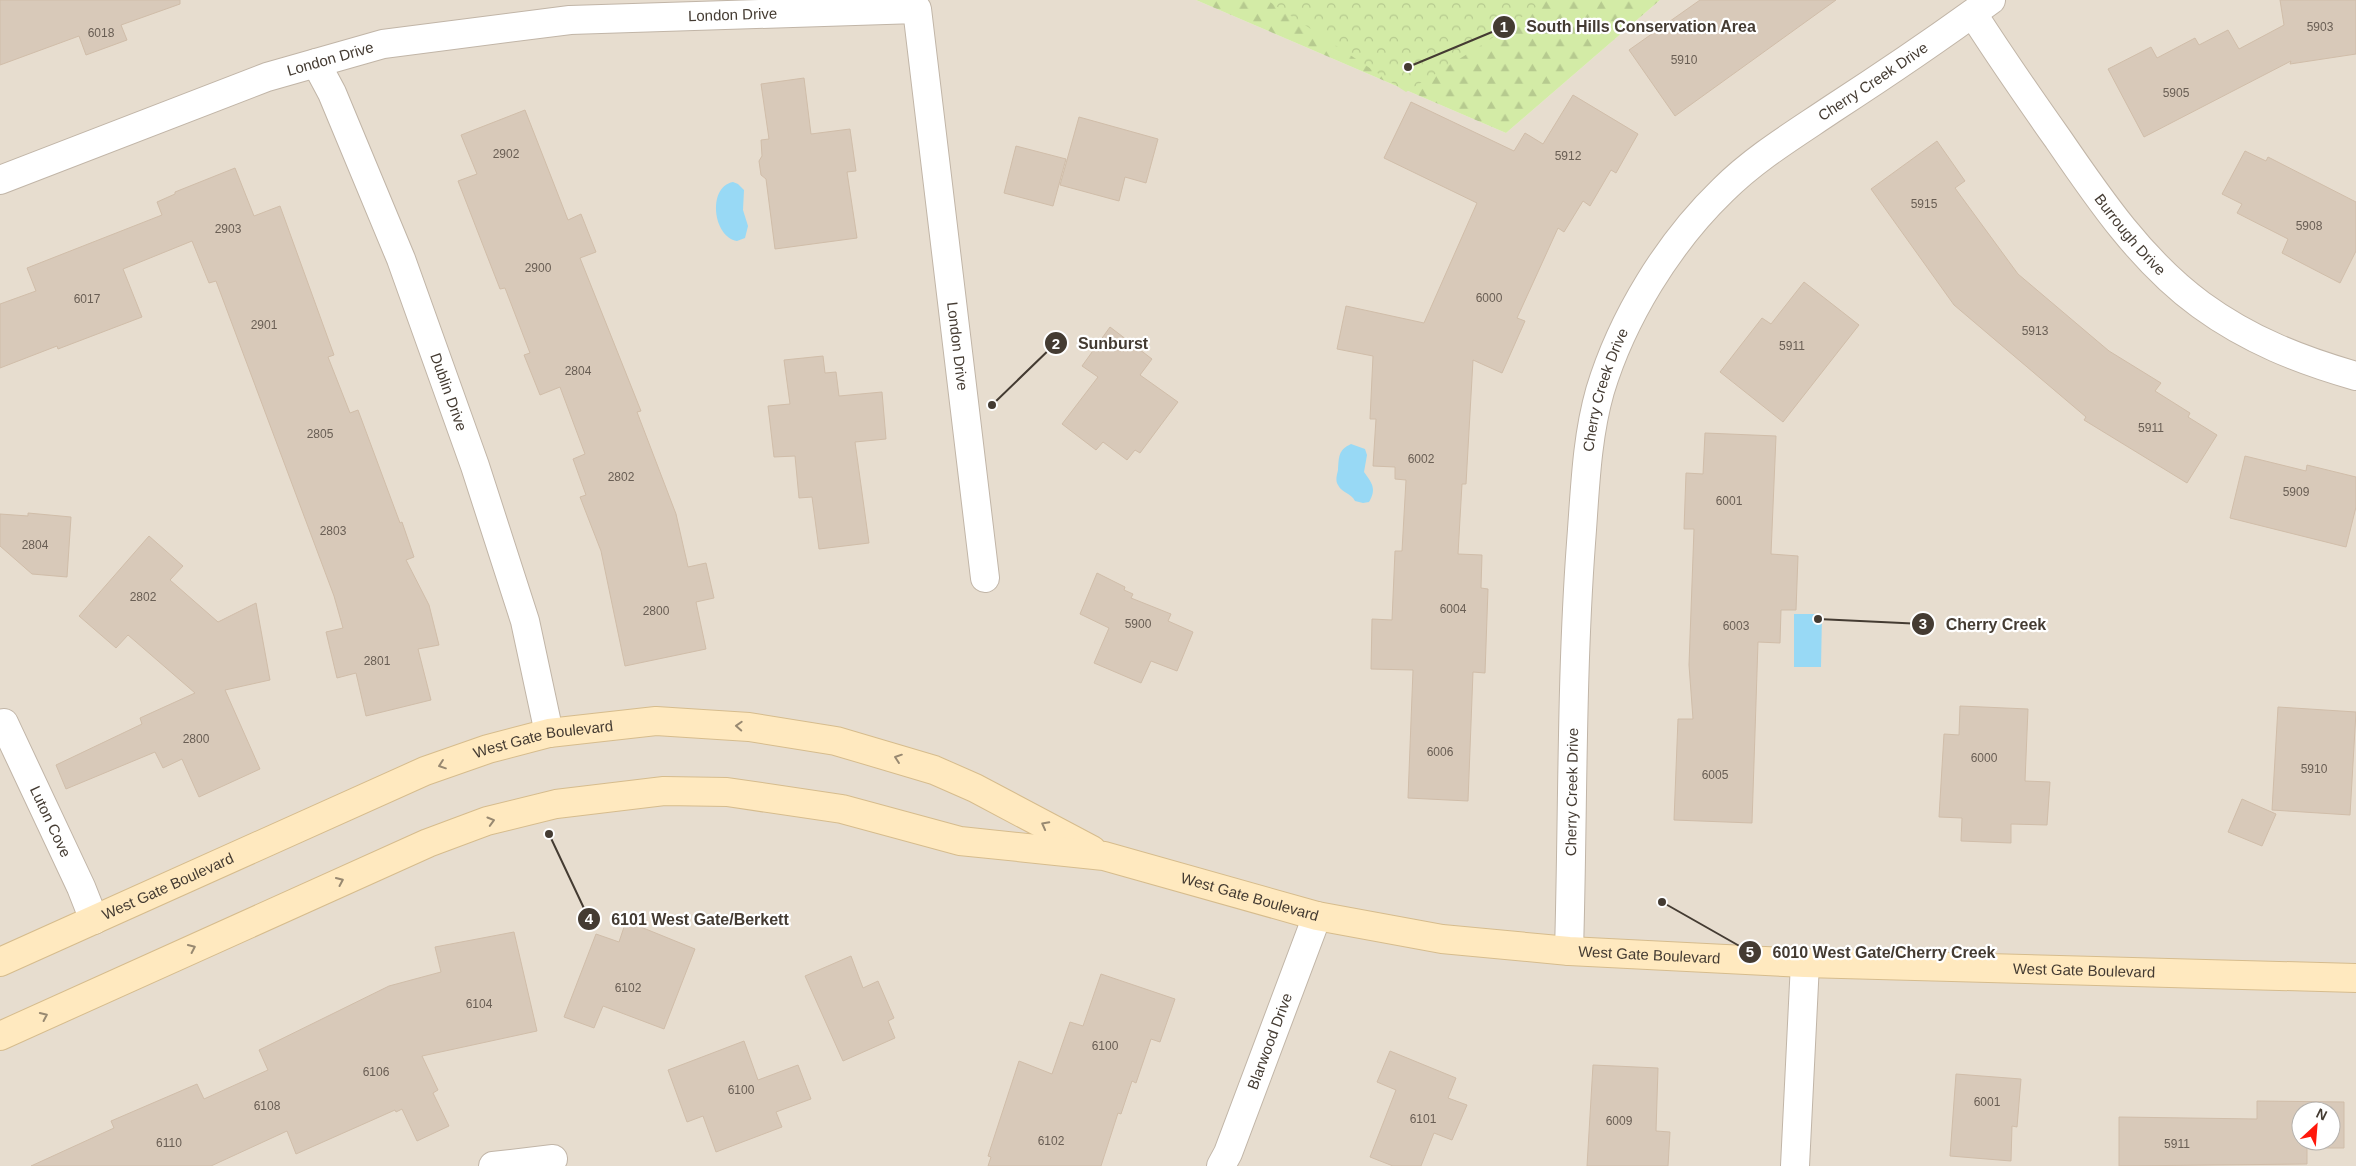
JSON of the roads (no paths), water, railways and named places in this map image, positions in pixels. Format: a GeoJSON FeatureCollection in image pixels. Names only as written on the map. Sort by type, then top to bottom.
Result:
{"type":"FeatureCollection","features":[{"type":"Feature","properties":{"kind":"main road","name":"West Gate Boulevard"},"geometry":{"type":"LineString","coordinates":[[0,962],[425,771],[488,749],[549,733],[656,721],[749,727],[836,741],[890,755],[975,788],[1104,856]]}},
{"type":"Feature","properties":{"kind":"main road","name":"West Gate Boulevard"},"geometry":{"type":"LineString","coordinates":[[0,1036],[428,843],[487,821],[556,804],[664,791],[726,792],[842,809],[960,841],[1104,856],[1316,916],[1442,940],[1568,951],[1804,963],[2356,978]]}},
{"type":"Feature","properties":{"kind":"street","name":"Burrough Drive"},"geometry":{"type":"LineString","coordinates":[[1982,7],[2076,165],[2119,224],[2158,268],[2201,305],[2249,335],[2307,362],[2356,376]]}},
{"type":"Feature","properties":{"kind":"street","name":"Cherry Creek Drive"},"geometry":{"type":"LineString","coordinates":[[1568,951],[1578,588],[1588,456],[1600,392],[1625,330],[1652,278],[1688,229],[1723,189],[1767,153],[1982,7]]}},
{"type":"Feature","properties":{"kind":"street","name":"London Drive"},"geometry":{"type":"LineString","coordinates":[[0,180],[267,77],[383,44],[570,20],[917,9],[985,578]]}},
{"type":"Feature","properties":{"kind":"street","name":"Dublin Drive"},"geometry":{"type":"LineString","coordinates":[[316,63],[332,93],[401,259],[475,466],[525,621],[549,733]]}},
{"type":"Feature","properties":{"kind":"street","name":"Luton Cove"},"geometry":{"type":"LineString","coordinates":[[4,723],[81,887],[94,920]]}},
{"type":"Feature","properties":{"kind":"street","name":"Blarwood Drive"},"geometry":{"type":"LineString","coordinates":[[1221,1166],[1231,1144],[1316,916]]}},
{"type":"Feature","properties":{"kind":"street"},"geometry":{"type":"LineString","coordinates":[[1795,1166],[1804,963]]}},
{"type":"Feature","properties":{"kind":"street"},"geometry":{"type":"LineString","coordinates":[[493,1166],[553,1159]]}},
{"type":"Feature","properties":{"kind":"water"},"geometry":{"type":"Polygon","coordinates":[[[733,182],[744,190],[743,210],[748,226],[745,238],[737,241],[729,238],[723,231],[718,222],[716,212],[719,193],[725,186],[733,182]]]}},
{"type":"Feature","properties":{"kind":"water"},"geometry":{"type":"Polygon","coordinates":[[[1351,444],[1365,449],[1367,455],[1364,472],[1373,490],[1369,502],[1355,501],[1337,483],[1336,478],[1341,451],[1351,444]]]}},
{"type":"Feature","properties":{"kind":"water"},"geometry":{"type":"Polygon","coordinates":[[[1794,614],[1822,614],[1821,667],[1794,667],[1794,614]]]}},
{"type":"Feature","properties":{"kind":"place","name":"South Hills Conservation Area"},"geometry":{"type":"Point","coordinates":[1408,67]}},
{"type":"Feature","properties":{"kind":"place","name":"Sunburst"},"geometry":{"type":"Point","coordinates":[992,405]}},
{"type":"Feature","properties":{"kind":"place","name":"Cherry Creek"},"geometry":{"type":"Point","coordinates":[1818,619]}},
{"type":"Feature","properties":{"kind":"place","name":"6101 West Gate/Berkett"},"geometry":{"type":"Point","coordinates":[549,834]}},
{"type":"Feature","properties":{"kind":"place","name":"6010 West Gate/Cherry Creek"},"geometry":{"type":"Point","coordinates":[1662,902]}}]}
